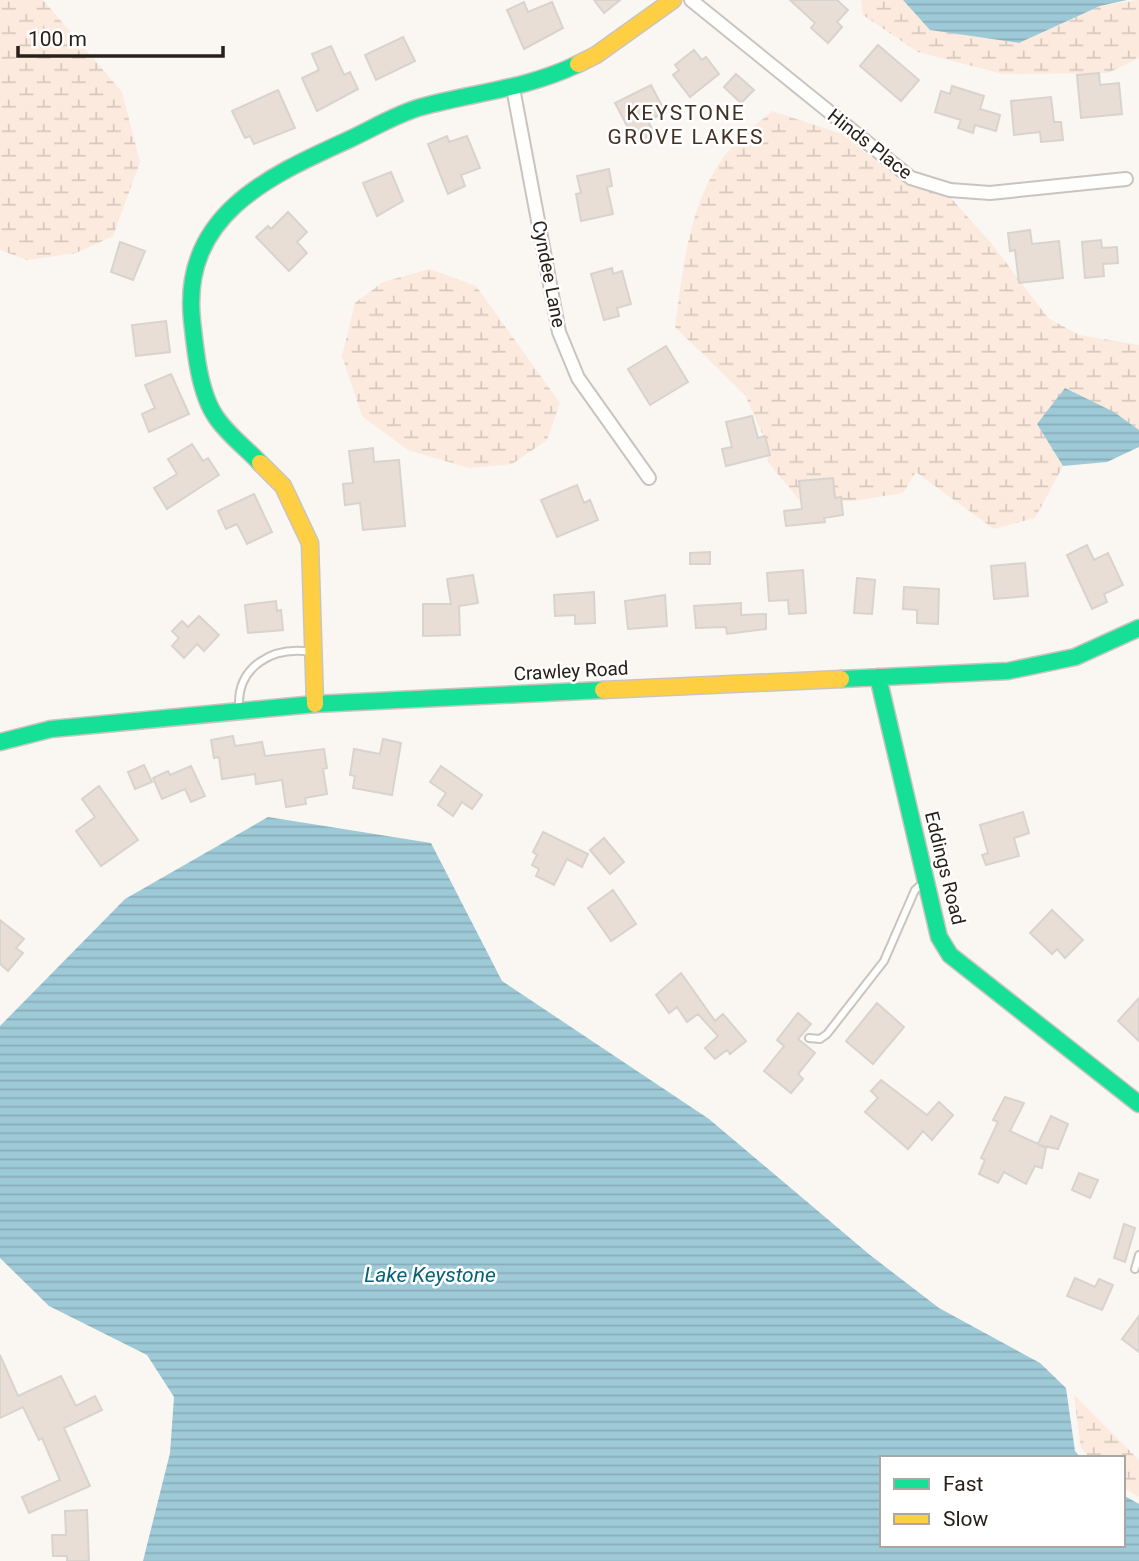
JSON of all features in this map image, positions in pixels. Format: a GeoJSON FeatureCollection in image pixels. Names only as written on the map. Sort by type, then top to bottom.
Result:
{"type":"FeatureCollection","features":[{"type":"Feature","properties":{"kind":"street"},"geometry":{"type":"LineString","coordinates":[[315,704],[310,543],[283,486],[215,416],[197,363],[190,299],[199,260],[217,224],[247,192],[284,169],[418,108],[544,80],[596,55],[673,0]]}},
{"type":"Feature","properties":{"kind":"street","name":"Hinds Place"},"geometry":{"type":"LineString","coordinates":[[691,0],[911,178],[950,190],[990,192],[1126,179]]}},
{"type":"Feature","properties":{"kind":"street","name":"Cyndee Lane"},"geometry":{"type":"LineString","coordinates":[[513,88],[559,332],[578,378],[649,478]]}},
{"type":"Feature","properties":{"kind":"street","name":"Crawley Road"},"geometry":{"type":"LineString","coordinates":[[0,742],[51,729],[315,704],[1008,671],[1075,657],[1139,628]]}},
{"type":"Feature","properties":{"kind":"street","name":"Eddings Road"},"geometry":{"type":"LineString","coordinates":[[878,677],[939,937],[950,955],[1139,1104]]}},
{"type":"Feature","properties":{"kind":"lane"},"geometry":{"type":"LineString","coordinates":[[239,711],[238,689],[242,680],[262,661],[285,650],[313,652]]}},
{"type":"Feature","properties":{"kind":"lane"},"geometry":{"type":"LineString","coordinates":[[809,1038],[820,1038],[827,1034],[884,961],[915,890],[926,880]]}},
{"type":"Feature","properties":{"kind":"lane"},"geometry":{"type":"LineString","coordinates":[[1135,1269],[1139,1255]]}},
{"type":"Feature","properties":{"kind":"green space"},"geometry":{"type":"Polygon","coordinates":[[[0,0],[43,0],[122,92],[140,162],[113,236],[76,253],[27,260],[0,250],[0,0]]]}},
{"type":"Feature","properties":{"kind":"green space"},"geometry":{"type":"Polygon","coordinates":[[[861,0],[903,0],[931,30],[1019,43],[1100,6],[1139,0],[1139,58],[1108,73],[1003,74],[918,52],[863,15],[861,0]]]}},
{"type":"Feature","properties":{"kind":"green space"},"geometry":{"type":"Polygon","coordinates":[[[772,111],[842,134],[906,184],[950,197],[991,243],[1048,318],[1079,335],[1139,345],[1139,430],[1114,412],[1037,424],[1063,466],[1035,518],[994,529],[916,472],[903,493],[853,501],[801,502],[768,462],[765,440],[745,395],[675,327],[691,230],[707,184],[735,143],[772,111]]]}},
{"type":"Feature","properties":{"kind":"green space"},"geometry":{"type":"Polygon","coordinates":[[[430,269],[476,286],[560,403],[547,440],[512,464],[469,468],[408,450],[362,416],[342,356],[355,303],[383,282],[430,269]]]}},
{"type":"Feature","properties":{"kind":"green space"},"geometry":{"type":"Polygon","coordinates":[[[1074,1395],[1139,1460],[1139,1497],[1125,1488],[1125,1456],[1088,1456],[1081,1448],[1074,1395]]]}},
{"type":"Feature","properties":{"kind":"water"},"geometry":{"type":"Polygon","coordinates":[[[903,0],[1127,0],[1100,6],[1019,43],[930,30],[903,0]]]}},
{"type":"Feature","properties":{"kind":"water"},"geometry":{"type":"Polygon","coordinates":[[[1065,388],[1114,412],[1139,430],[1139,447],[1107,462],[1063,466],[1037,424],[1065,388]]]}},
{"type":"Feature","properties":{"kind":"water","name":"Lake Keystone"},"geometry":{"type":"Polygon","coordinates":[[[268,817],[431,843],[502,981],[709,1119],[870,1255],[939,1308],[1040,1363],[1066,1388],[1075,1451],[1079,1456],[880,1456],[880,1547],[1125,1547],[1125,1496],[1139,1504],[1139,1561],[143,1561],[170,1453],[174,1397],[147,1355],[49,1306],[0,1258],[0,1026],[125,899],[268,817]]]}},
{"type":"Feature","properties":{"kind":"building"},"geometry":{"type":"Polygon","coordinates":[[[594,0],[620,0],[604,13],[594,0]]]}},
{"type":"Feature","properties":{"kind":"building"},"geometry":{"type":"Polygon","coordinates":[[[790,0],[837,0],[848,10],[837,22],[842,27],[828,43],[811,28],[815,23],[790,0]]]}},
{"type":"Feature","properties":{"kind":"building"},"geometry":{"type":"Polygon","coordinates":[[[524,2],[528,12],[552,2],[563,28],[524,49],[507,10],[524,2]]]}},
{"type":"Feature","properties":{"kind":"building"},"geometry":{"type":"Polygon","coordinates":[[[403,37],[415,61],[376,80],[365,55],[403,37]]]}},
{"type":"Feature","properties":{"kind":"building"},"geometry":{"type":"Polygon","coordinates":[[[878,45],[919,80],[901,101],[860,66],[878,45]]]}},
{"type":"Feature","properties":{"kind":"building"},"geometry":{"type":"Polygon","coordinates":[[[331,46],[344,75],[350,72],[358,89],[317,111],[302,78],[319,70],[312,54],[331,46]]]}},
{"type":"Feature","properties":{"kind":"building"},"geometry":{"type":"Polygon","coordinates":[[[694,50],[702,60],[706,57],[719,74],[690,97],[673,75],[679,70],[675,65],[694,50]]]}},
{"type":"Feature","properties":{"kind":"building"},"geometry":{"type":"Polygon","coordinates":[[[1099,73],[1100,85],[1119,83],[1122,114],[1081,118],[1077,75],[1099,73]]]}},
{"type":"Feature","properties":{"kind":"building"},"geometry":{"type":"Polygon","coordinates":[[[736,74],[754,90],[741,103],[724,87],[736,74]]]}},
{"type":"Feature","properties":{"kind":"building"},"geometry":{"type":"Polygon","coordinates":[[[651,85],[665,112],[648,121],[654,133],[636,143],[615,103],[651,85]]]}},
{"type":"Feature","properties":{"kind":"building"},"geometry":{"type":"Polygon","coordinates":[[[952,86],[984,96],[980,109],[1000,115],[996,131],[975,125],[973,133],[958,128],[961,120],[935,112],[941,91],[950,94],[952,86]]]}},
{"type":"Feature","properties":{"kind":"building"},"geometry":{"type":"Polygon","coordinates":[[[278,90],[295,128],[254,144],[250,136],[245,138],[232,111],[278,90]]]}},
{"type":"Feature","properties":{"kind":"building"},"geometry":{"type":"Polygon","coordinates":[[[1051,97],[1054,122],[1061,122],[1063,140],[1041,142],[1040,132],[1014,135],[1011,101],[1051,97]]]}},
{"type":"Feature","properties":{"kind":"building"},"geometry":{"type":"Polygon","coordinates":[[[447,136],[449,142],[467,136],[480,168],[461,175],[465,186],[448,194],[428,144],[447,136]]]}},
{"type":"Feature","properties":{"kind":"building"},"geometry":{"type":"Polygon","coordinates":[[[609,169],[612,186],[607,187],[613,214],[581,221],[576,194],[581,193],[577,176],[609,169]]]}},
{"type":"Feature","properties":{"kind":"building"},"geometry":{"type":"Polygon","coordinates":[[[391,172],[403,201],[377,216],[363,183],[391,172]]]}},
{"type":"Feature","properties":{"kind":"building"},"geometry":{"type":"Polygon","coordinates":[[[288,212],[307,232],[297,242],[307,253],[289,271],[256,237],[268,226],[271,229],[288,212]]]}},
{"type":"Feature","properties":{"kind":"building"},"geometry":{"type":"Polygon","coordinates":[[[1030,230],[1032,244],[1059,241],[1063,278],[1019,283],[1015,250],[1010,251],[1008,233],[1030,230]]]}},
{"type":"Feature","properties":{"kind":"building"},"geometry":{"type":"Polygon","coordinates":[[[1101,240],[1102,248],[1117,247],[1118,263],[1103,264],[1104,276],[1085,278],[1082,242],[1101,240]]]}},
{"type":"Feature","properties":{"kind":"building"},"geometry":{"type":"Polygon","coordinates":[[[120,242],[145,251],[133,280],[111,272],[120,242]]]}},
{"type":"Feature","properties":{"kind":"building"},"geometry":{"type":"Polygon","coordinates":[[[612,268],[613,274],[622,271],[631,304],[617,308],[619,316],[604,320],[591,274],[612,268]]]}},
{"type":"Feature","properties":{"kind":"building"},"geometry":{"type":"Polygon","coordinates":[[[166,321],[170,352],[136,356],[132,325],[166,321]]]}},
{"type":"Feature","properties":{"kind":"building"},"geometry":{"type":"Polygon","coordinates":[[[666,346],[688,382],[650,405],[628,369],[666,346]]]}},
{"type":"Feature","properties":{"kind":"building"},"geometry":{"type":"Polygon","coordinates":[[[171,374],[189,414],[149,432],[142,414],[155,408],[145,385],[171,374]]]}},
{"type":"Feature","properties":{"kind":"building"},"geometry":{"type":"Polygon","coordinates":[[[752,416],[758,438],[765,436],[770,455],[726,466],[722,449],[732,447],[726,422],[752,416]]]}},
{"type":"Feature","properties":{"kind":"building"},"geometry":{"type":"Polygon","coordinates":[[[192,444],[203,461],[208,458],[219,475],[167,509],[154,488],[177,474],[168,459],[192,444]]]}},
{"type":"Feature","properties":{"kind":"building"},"geometry":{"type":"Polygon","coordinates":[[[373,448],[374,462],[399,460],[405,526],[363,530],[360,503],[345,505],[343,484],[353,483],[349,451],[373,448]]]}},
{"type":"Feature","properties":{"kind":"building"},"geometry":{"type":"Polygon","coordinates":[[[833,478],[835,498],[841,497],[843,515],[824,518],[825,522],[786,526],[784,511],[802,509],[799,481],[833,478]]]}},
{"type":"Feature","properties":{"kind":"building"},"geometry":{"type":"Polygon","coordinates":[[[577,485],[584,503],[590,500],[598,520],[557,537],[541,500],[577,485]]]}},
{"type":"Feature","properties":{"kind":"building"},"geometry":{"type":"Polygon","coordinates":[[[254,494],[272,532],[247,544],[237,524],[226,529],[218,511],[254,494]]]}},
{"type":"Feature","properties":{"kind":"building"},"geometry":{"type":"Polygon","coordinates":[[[1087,545],[1094,560],[1108,553],[1123,585],[1104,594],[1107,602],[1092,609],[1067,555],[1087,545]]]}},
{"type":"Feature","properties":{"kind":"building"},"geometry":{"type":"Polygon","coordinates":[[[710,552],[710,564],[690,564],[690,553],[710,552]]]}},
{"type":"Feature","properties":{"kind":"building"},"geometry":{"type":"Polygon","coordinates":[[[1025,563],[1028,596],[994,599],[991,566],[1025,563]]]}},
{"type":"Feature","properties":{"kind":"building"},"geometry":{"type":"Polygon","coordinates":[[[803,570],[806,613],[789,614],[788,600],[769,601],[767,573],[803,570]]]}},
{"type":"Feature","properties":{"kind":"building"},"geometry":{"type":"Polygon","coordinates":[[[473,575],[478,603],[459,606],[460,635],[423,636],[423,604],[451,604],[447,579],[473,575]]]}},
{"type":"Feature","properties":{"kind":"building"},"geometry":{"type":"Polygon","coordinates":[[[857,578],[875,580],[872,614],[854,613],[857,578]]]}},
{"type":"Feature","properties":{"kind":"building"},"geometry":{"type":"Polygon","coordinates":[[[904,587],[939,589],[938,624],[917,623],[917,610],[903,609],[904,587]]]}},
{"type":"Feature","properties":{"kind":"building"},"geometry":{"type":"Polygon","coordinates":[[[594,592],[595,623],[575,624],[575,615],[555,616],[554,595],[594,592]]]}},
{"type":"Feature","properties":{"kind":"building"},"geometry":{"type":"Polygon","coordinates":[[[665,595],[667,626],[628,629],[625,601],[665,595]]]}},
{"type":"Feature","properties":{"kind":"building"},"geometry":{"type":"Polygon","coordinates":[[[276,601],[277,611],[281,610],[283,630],[248,633],[245,605],[276,601]]]}},
{"type":"Feature","properties":{"kind":"building"},"geometry":{"type":"Polygon","coordinates":[[[741,603],[741,615],[766,614],[766,629],[727,634],[726,627],[696,628],[694,606],[741,603]]]}},
{"type":"Feature","properties":{"kind":"building"},"geometry":{"type":"Polygon","coordinates":[[[199,616],[219,635],[204,651],[197,644],[184,658],[172,646],[179,638],[172,631],[182,621],[188,627],[199,616]]]}},
{"type":"Feature","properties":{"kind":"building"},"geometry":{"type":"Polygon","coordinates":[[[233,736],[235,746],[262,742],[265,756],[324,749],[327,768],[323,769],[327,794],[305,798],[306,804],[286,807],[282,780],[256,784],[255,774],[222,779],[219,757],[214,758],[211,740],[233,736]]]}},
{"type":"Feature","properties":{"kind":"building"},"geometry":{"type":"Polygon","coordinates":[[[383,739],[401,743],[392,795],[353,788],[355,776],[350,775],[354,749],[380,754],[383,739]]]}},
{"type":"Feature","properties":{"kind":"building"},"geometry":{"type":"Polygon","coordinates":[[[144,765],[152,782],[135,789],[128,772],[144,765]]]}},
{"type":"Feature","properties":{"kind":"building"},"geometry":{"type":"Polygon","coordinates":[[[191,766],[205,796],[191,802],[185,789],[162,799],[153,778],[168,771],[170,775],[191,766]]]}},
{"type":"Feature","properties":{"kind":"building"},"geometry":{"type":"Polygon","coordinates":[[[441,766],[482,795],[472,809],[462,802],[453,816],[438,805],[446,793],[430,782],[441,766]]]}},
{"type":"Feature","properties":{"kind":"building"},"geometry":{"type":"Polygon","coordinates":[[[99,786],[138,840],[101,866],[76,831],[95,817],[82,799],[99,786]]]}},
{"type":"Feature","properties":{"kind":"building"},"geometry":{"type":"Polygon","coordinates":[[[1023,812],[1029,833],[1014,838],[1019,856],[986,865],[982,855],[988,853],[980,825],[1023,812]]]}},
{"type":"Feature","properties":{"kind":"building"},"geometry":{"type":"Polygon","coordinates":[[[543,832],[588,854],[582,867],[567,859],[554,885],[536,876],[539,869],[532,865],[537,855],[533,852],[543,832]]]}},
{"type":"Feature","properties":{"kind":"building"},"geometry":{"type":"Polygon","coordinates":[[[604,838],[624,862],[610,874],[590,850],[604,838]]]}},
{"type":"Feature","properties":{"kind":"building"},"geometry":{"type":"Polygon","coordinates":[[[613,890],[636,924],[611,941],[588,908],[613,890]]]}},
{"type":"Feature","properties":{"kind":"building"},"geometry":{"type":"Polygon","coordinates":[[[1052,910],[1083,940],[1065,958],[1057,949],[1052,954],[1030,933],[1052,910]]]}},
{"type":"Feature","properties":{"kind":"building"},"geometry":{"type":"Polygon","coordinates":[[[0,920],[24,939],[16,948],[23,953],[8,971],[0,964],[0,920]]]}},
{"type":"Feature","properties":{"kind":"building"},"geometry":{"type":"Polygon","coordinates":[[[681,973],[715,1021],[723,1014],[746,1041],[730,1054],[727,1050],[715,1059],[705,1048],[718,1036],[698,1014],[687,1022],[677,1007],[669,1013],[656,995],[681,973]]]}},
{"type":"Feature","properties":{"kind":"building"},"geometry":{"type":"Polygon","coordinates":[[[1139,998],[1139,1041],[1118,1021],[1139,998]]]}},
{"type":"Feature","properties":{"kind":"building"},"geometry":{"type":"Polygon","coordinates":[[[877,1003],[904,1027],[873,1064],[846,1041],[877,1003]]]}},
{"type":"Feature","properties":{"kind":"building"},"geometry":{"type":"Polygon","coordinates":[[[798,1013],[811,1024],[798,1039],[815,1053],[798,1074],[803,1079],[791,1093],[764,1071],[784,1046],[777,1040],[798,1013]]]}},
{"type":"Feature","properties":{"kind":"building"},"geometry":{"type":"Polygon","coordinates":[[[881,1080],[927,1115],[939,1102],[953,1115],[932,1140],[923,1131],[908,1149],[865,1112],[878,1098],[871,1091],[881,1080]]]}},
{"type":"Feature","properties":{"kind":"building"},"geometry":{"type":"Polygon","coordinates":[[[1005,1097],[1024,1103],[1010,1131],[1038,1144],[1051,1116],[1068,1124],[1058,1149],[1039,1145],[1046,1148],[1042,1168],[1035,1166],[1026,1184],[1004,1172],[998,1183],[979,1174],[985,1160],[981,1158],[998,1122],[993,1120],[1005,1097]]]}},
{"type":"Feature","properties":{"kind":"building"},"geometry":{"type":"Polygon","coordinates":[[[1079,1173],[1098,1180],[1090,1198],[1072,1190],[1079,1173]]]}},
{"type":"Feature","properties":{"kind":"building"},"geometry":{"type":"Polygon","coordinates":[[[1124,1224],[1135,1228],[1125,1262],[1114,1258],[1124,1224]]]}},
{"type":"Feature","properties":{"kind":"building"},"geometry":{"type":"Polygon","coordinates":[[[1075,1278],[1095,1287],[1099,1279],[1113,1285],[1102,1310],[1067,1296],[1075,1278]]]}},
{"type":"Feature","properties":{"kind":"building"},"geometry":{"type":"Polygon","coordinates":[[[1139,1316],[1139,1352],[1122,1339],[1139,1316]]]}},
{"type":"Feature","properties":{"kind":"building"},"geometry":{"type":"Polygon","coordinates":[[[0,1355],[18,1396],[61,1376],[76,1406],[95,1396],[102,1410],[64,1428],[90,1486],[29,1513],[22,1497],[60,1480],[42,1438],[39,1440],[23,1407],[0,1418],[0,1355]]]}},
{"type":"Feature","properties":{"kind":"building"},"geometry":{"type":"Polygon","coordinates":[[[87,1510],[89,1561],[67,1561],[67,1556],[53,1556],[52,1535],[66,1535],[65,1511],[87,1510]]]}},
{"type":"Feature","properties":{"kind":"traffic: fast"},"geometry":{"type":"LineString","coordinates":[[260,463],[216,417],[206,396],[199,370],[192,320],[192,284],[201,253],[216,226],[236,204],[261,185],[393,118],[421,107],[539,79],[578,64]]}},
{"type":"Feature","properties":{"kind":"traffic: fast"},"geometry":{"type":"LineString","coordinates":[[841,679],[1008,671],[1075,657],[1139,628]]}},
{"type":"Feature","properties":{"kind":"traffic: fast"},"geometry":{"type":"LineString","coordinates":[[878,677],[939,937],[950,955],[1139,1104]]}},
{"type":"Feature","properties":{"kind":"traffic: fast"},"geometry":{"type":"LineString","coordinates":[[0,742],[51,729],[315,704],[603,690]]}},
{"type":"Feature","properties":{"kind":"traffic: slow"},"geometry":{"type":"LineString","coordinates":[[578,64],[596,55],[673,0]]}},
{"type":"Feature","properties":{"kind":"traffic: slow"},"geometry":{"type":"LineString","coordinates":[[260,463],[283,486],[310,543],[315,704]]}},
{"type":"Feature","properties":{"kind":"traffic: slow"},"geometry":{"type":"LineString","coordinates":[[603,690],[841,679]]}},
{"type":"Feature","properties":{"kind":"district","name":"KEYSTONE GROVE LAKES"},"geometry":{"type":"Point","coordinates":[686,125]}}]}
